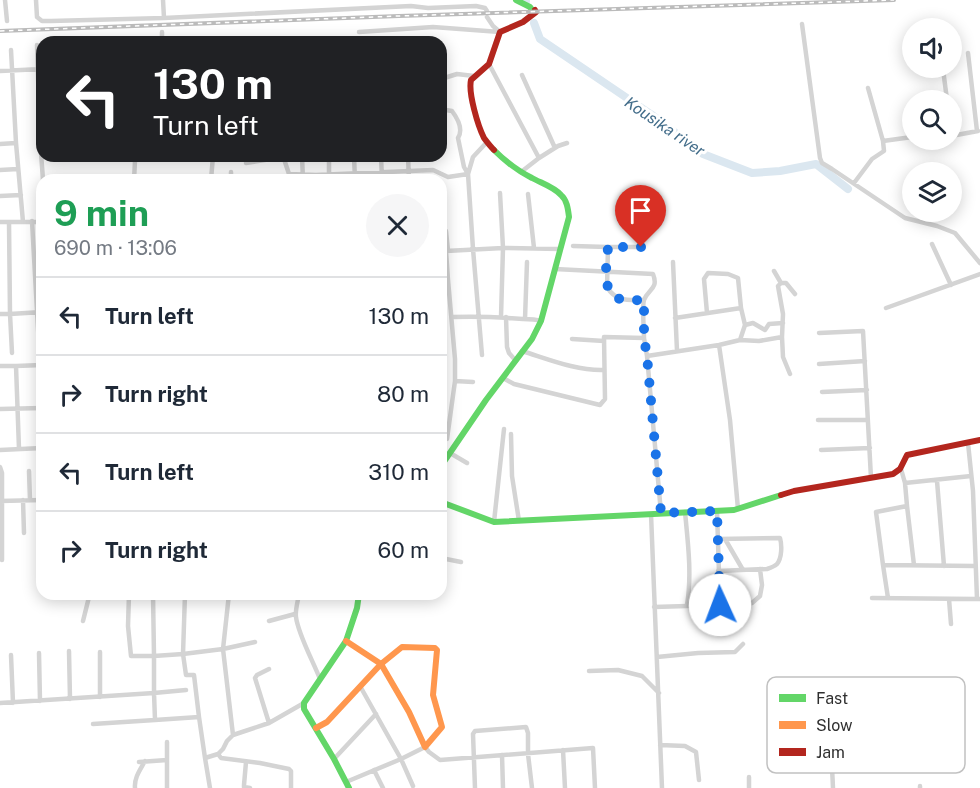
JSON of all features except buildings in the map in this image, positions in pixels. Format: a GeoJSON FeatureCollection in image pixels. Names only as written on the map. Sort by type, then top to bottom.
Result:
{"type":"FeatureCollection","features":[{"type":"Feature","properties":{"kind":"street"},"geometry":{"type":"LineString","coordinates":[[4,0],[7,21]]}},
{"type":"Feature","properties":{"kind":"street"},"geometry":{"type":"LineString","coordinates":[[36,0],[38,17],[42,21],[164,18],[411,6],[428,8],[476,3],[486,11]]}},
{"type":"Feature","properties":{"kind":"street"},"geometry":{"type":"LineString","coordinates":[[163,0],[164,18]]}},
{"type":"Feature","properties":{"kind":"street"},"geometry":{"type":"LineString","coordinates":[[359,32],[434,27],[501,31],[518,26],[530,19],[536,12],[516,0]]}},
{"type":"Feature","properties":{"kind":"street"},"geometry":{"type":"LineString","coordinates":[[487,17],[493,26],[501,31]]}},
{"type":"Feature","properties":{"kind":"street"},"geometry":{"type":"LineString","coordinates":[[802,24],[822,164],[905,218],[955,233],[980,263]]}},
{"type":"Feature","properties":{"kind":"street"},"geometry":{"type":"LineString","coordinates":[[447,457],[532,339],[542,321],[569,217],[568,206],[563,196],[513,166],[483,136],[469,90],[469,82],[489,64],[501,31]]}},
{"type":"Feature","properties":{"kind":"street"},"geometry":{"type":"LineString","coordinates":[[10,50],[23,222]]}},
{"type":"Feature","properties":{"kind":"street"},"geometry":{"type":"LineString","coordinates":[[962,134],[979,131],[968,53]]}},
{"type":"Feature","properties":{"kind":"street"},"geometry":{"type":"LineString","coordinates":[[489,64],[539,158]]}},
{"type":"Feature","properties":{"kind":"street"},"geometry":{"type":"LineString","coordinates":[[0,71],[36,69]]}},
{"type":"Feature","properties":{"kind":"street"},"geometry":{"type":"LineString","coordinates":[[447,77],[457,74],[474,76]]}},
{"type":"Feature","properties":{"kind":"street"},"geometry":{"type":"LineString","coordinates":[[522,75],[555,148]]}},
{"type":"Feature","properties":{"kind":"street"},"geometry":{"type":"LineString","coordinates":[[854,183],[872,159],[884,151],[868,88]]}},
{"type":"Feature","properties":{"kind":"street"},"geometry":{"type":"LineString","coordinates":[[447,110],[452,111],[457,119],[461,134],[458,141],[468,174]]}},
{"type":"Feature","properties":{"kind":"street"},"geometry":{"type":"LineString","coordinates":[[883,141],[902,138]]}},
{"type":"Feature","properties":{"kind":"street"},"geometry":{"type":"LineString","coordinates":[[482,355],[468,174],[473,157],[487,142]]}},
{"type":"Feature","properties":{"kind":"street"},"geometry":{"type":"LineString","coordinates":[[0,144],[16,143]]}},
{"type":"Feature","properties":{"kind":"street"},"geometry":{"type":"LineString","coordinates":[[521,172],[558,146],[567,143]]}},
{"type":"Feature","properties":{"kind":"street"},"geometry":{"type":"LineString","coordinates":[[246,163],[252,162]]}},
{"type":"Feature","properties":{"kind":"street"},"geometry":{"type":"LineString","coordinates":[[285,162],[289,174]]}},
{"type":"Feature","properties":{"kind":"street"},"geometry":{"type":"LineString","coordinates":[[354,162],[355,174],[433,170],[442,174]]}},
{"type":"Feature","properties":{"kind":"street"},"geometry":{"type":"LineString","coordinates":[[381,162],[382,173]]}},
{"type":"Feature","properties":{"kind":"street"},"geometry":{"type":"LineString","coordinates":[[408,162],[409,171]]}},
{"type":"Feature","properties":{"kind":"street"},"geometry":{"type":"LineString","coordinates":[[0,170],[18,169]]}},
{"type":"Feature","properties":{"kind":"street"},"geometry":{"type":"LineString","coordinates":[[447,177],[468,174]]}},
{"type":"Feature","properties":{"kind":"street"},"geometry":{"type":"LineString","coordinates":[[500,193],[503,317],[507,347],[516,361]]}},
{"type":"Feature","properties":{"kind":"street"},"geometry":{"type":"LineString","coordinates":[[528,194],[534,248]]}},
{"type":"Feature","properties":{"kind":"street"},"geometry":{"type":"LineString","coordinates":[[0,196],[21,195]]}},
{"type":"Feature","properties":{"kind":"street"},"geometry":{"type":"LineString","coordinates":[[32,221],[36,267]]}},
{"type":"Feature","properties":{"kind":"street"},"geometry":{"type":"LineString","coordinates":[[0,222],[36,221]]}},
{"type":"Feature","properties":{"kind":"street"},"geometry":{"type":"LineString","coordinates":[[9,222],[12,353]]}},
{"type":"Feature","properties":{"kind":"street"},"geometry":{"type":"LineString","coordinates":[[932,244],[951,285]]}},
{"type":"Feature","properties":{"kind":"street"},"geometry":{"type":"LineString","coordinates":[[573,246],[641,247]]}},
{"type":"Feature","properties":{"kind":"street"},"geometry":{"type":"LineString","coordinates":[[608,247],[607,286],[614,296],[620,299],[644,300]]}},
{"type":"Feature","properties":{"kind":"street"},"geometry":{"type":"LineString","coordinates":[[447,251],[503,248],[560,249]]}},
{"type":"Feature","properties":{"kind":"street"},"geometry":{"type":"LineString","coordinates":[[525,319],[527,262]]}},
{"type":"Feature","properties":{"kind":"street"},"geometry":{"type":"LineString","coordinates":[[673,262],[677,351]]}},
{"type":"Feature","properties":{"kind":"street"},"geometry":{"type":"LineString","coordinates":[[555,269],[653,274],[654,287],[644,300],[644,338],[661,513]]}},
{"type":"Feature","properties":{"kind":"street"},"geometry":{"type":"LineString","coordinates":[[447,270],[455,359],[455,381],[447,439]]}},
{"type":"Feature","properties":{"kind":"street"},"geometry":{"type":"LineString","coordinates":[[774,271],[781,283]]}},
{"type":"Feature","properties":{"kind":"street"},"geometry":{"type":"LineString","coordinates":[[707,313],[704,279],[708,273],[728,274],[738,278],[745,326],[740,340]]}},
{"type":"Feature","properties":{"kind":"street"},"geometry":{"type":"LineString","coordinates":[[886,308],[980,274]]}},
{"type":"Feature","properties":{"kind":"street"},"geometry":{"type":"LineString","coordinates":[[781,283],[786,283],[795,294]]}},
{"type":"Feature","properties":{"kind":"street"},"geometry":{"type":"LineString","coordinates":[[781,283],[778,286],[783,314],[783,357],[790,374]]}},
{"type":"Feature","properties":{"kind":"street"},"geometry":{"type":"LineString","coordinates":[[675,318],[741,308]]}},
{"type":"Feature","properties":{"kind":"street"},"geometry":{"type":"LineString","coordinates":[[0,315],[36,313]]}},
{"type":"Feature","properties":{"kind":"street"},"geometry":{"type":"LineString","coordinates":[[452,317],[533,318],[542,321]]}},
{"type":"Feature","properties":{"kind":"street"},"geometry":{"type":"LineString","coordinates":[[745,326],[753,323],[765,330],[769,324],[783,323]]}},
{"type":"Feature","properties":{"kind":"street"},"geometry":{"type":"LineString","coordinates":[[819,333],[862,331],[871,478]]}},
{"type":"Feature","properties":{"kind":"street"},"geometry":{"type":"LineString","coordinates":[[503,378],[514,384],[600,405],[605,399],[604,337],[644,338]]}},
{"type":"Feature","properties":{"kind":"street"},"geometry":{"type":"LineString","coordinates":[[647,356],[740,340],[759,341],[782,337]]}},
{"type":"Feature","properties":{"kind":"street"},"geometry":{"type":"LineString","coordinates":[[572,339],[604,341]]}},
{"type":"Feature","properties":{"kind":"street"},"geometry":{"type":"LineString","coordinates":[[719,345],[730,420],[738,509]]}},
{"type":"Feature","properties":{"kind":"street"},"geometry":{"type":"LineString","coordinates":[[522,351],[573,366],[604,370]]}},
{"type":"Feature","properties":{"kind":"street"},"geometry":{"type":"LineString","coordinates":[[819,364],[865,361]]}},
{"type":"Feature","properties":{"kind":"street"},"geometry":{"type":"LineString","coordinates":[[0,366],[36,365]]}},
{"type":"Feature","properties":{"kind":"street"},"geometry":{"type":"LineString","coordinates":[[16,366],[19,449]]}},
{"type":"Feature","properties":{"kind":"street"},"geometry":{"type":"LineString","coordinates":[[455,381],[473,382]]}},
{"type":"Feature","properties":{"kind":"street"},"geometry":{"type":"LineString","coordinates":[[822,392],[867,390]]}},
{"type":"Feature","properties":{"kind":"street"},"geometry":{"type":"LineString","coordinates":[[0,409],[36,408]]}},
{"type":"Feature","properties":{"kind":"street"},"geometry":{"type":"LineString","coordinates":[[818,420],[867,420]]}},
{"type":"Feature","properties":{"kind":"street"},"geometry":{"type":"LineString","coordinates":[[494,522],[504,429]]}},
{"type":"Feature","properties":{"kind":"street"},"geometry":{"type":"LineString","coordinates":[[511,434],[512,476],[519,521]]}},
{"type":"Feature","properties":{"kind":"street"},"geometry":{"type":"LineString","coordinates":[[914,565],[905,483],[901,469],[902,461],[907,455],[980,440]]}},
{"type":"Feature","properties":{"kind":"street"},"geometry":{"type":"LineString","coordinates":[[872,598],[978,599],[975,566],[977,529],[968,443]]}},
{"type":"Feature","properties":{"kind":"street"},"geometry":{"type":"LineString","coordinates":[[0,450],[36,448]]}},
{"type":"Feature","properties":{"kind":"street"},"geometry":{"type":"LineString","coordinates":[[821,450],[870,448]]}},
{"type":"Feature","properties":{"kind":"street"},"geometry":{"type":"LineString","coordinates":[[450,453],[467,463]]}},
{"type":"Feature","properties":{"kind":"street"},"geometry":{"type":"LineString","coordinates":[[0,467],[2,473],[2,560]]}},
{"type":"Feature","properties":{"kind":"street"},"geometry":{"type":"LineString","coordinates":[[447,504],[494,522],[717,511],[738,509],[794,491],[893,474],[901,469]]}},
{"type":"Feature","properties":{"kind":"street"},"geometry":{"type":"LineString","coordinates":[[29,471],[30,500]]}},
{"type":"Feature","properties":{"kind":"street"},"geometry":{"type":"LineString","coordinates":[[905,483],[971,476]]}},
{"type":"Feature","properties":{"kind":"street"},"geometry":{"type":"LineString","coordinates":[[937,481],[944,566]]}},
{"type":"Feature","properties":{"kind":"street"},"geometry":{"type":"LineString","coordinates":[[973,491],[980,491]]}},
{"type":"Feature","properties":{"kind":"street"},"geometry":{"type":"LineString","coordinates":[[24,500],[24,533]]}},
{"type":"Feature","properties":{"kind":"street"},"geometry":{"type":"LineString","coordinates":[[1,501],[36,500]]}},
{"type":"Feature","properties":{"kind":"street"},"geometry":{"type":"LineString","coordinates":[[888,598],[876,512],[907,506]]}},
{"type":"Feature","properties":{"kind":"street"},"geometry":{"type":"LineString","coordinates":[[717,511],[720,605]]}},
{"type":"Feature","properties":{"kind":"street"},"geometry":{"type":"LineString","coordinates":[[685,512],[689,594],[687,605]]}},
{"type":"Feature","properties":{"kind":"street"},"geometry":{"type":"LineString","coordinates":[[651,514],[662,788]]}},
{"type":"Feature","properties":{"kind":"street"},"geometry":{"type":"LineString","coordinates":[[718,539],[780,538],[781,545],[778,563],[767,569],[718,571]]}},
{"type":"Feature","properties":{"kind":"street"},"geometry":{"type":"LineString","coordinates":[[725,539],[743,570]]}},
{"type":"Feature","properties":{"kind":"street"},"geometry":{"type":"LineString","coordinates":[[447,559],[461,562]]}},
{"type":"Feature","properties":{"kind":"street"},"geometry":{"type":"LineString","coordinates":[[883,565],[975,566]]}},
{"type":"Feature","properties":{"kind":"street"},"geometry":{"type":"LineString","coordinates":[[654,607],[752,603],[760,596],[762,585],[760,569]]}},
{"type":"Feature","properties":{"kind":"street"},"geometry":{"type":"LineString","coordinates":[[949,599],[951,624]]}},
{"type":"Feature","properties":{"kind":"street"},"geometry":{"type":"LineString","coordinates":[[83,621],[88,600]]}},
{"type":"Feature","properties":{"kind":"street"},"geometry":{"type":"LineString","coordinates":[[129,600],[130,656],[183,654],[255,642]]}},
{"type":"Feature","properties":{"kind":"street"},"geometry":{"type":"LineString","coordinates":[[153,600],[155,720]]}},
{"type":"Feature","properties":{"kind":"street"},"geometry":{"type":"LineString","coordinates":[[185,600],[183,654],[186,675],[194,675],[210,788]]}},
{"type":"Feature","properties":{"kind":"street"},"geometry":{"type":"LineString","coordinates":[[228,600],[223,649],[233,735]]}},
{"type":"Feature","properties":{"kind":"street"},"geometry":{"type":"LineString","coordinates":[[298,600],[295,614],[298,627],[320,679]]}},
{"type":"Feature","properties":{"kind":"street"},"geometry":{"type":"LineString","coordinates":[[205,758],[223,750],[233,735],[269,723],[304,703],[346,640],[358,600]]}},
{"type":"Feature","properties":{"kind":"street"},"geometry":{"type":"LineString","coordinates":[[269,621],[295,614]]}},
{"type":"Feature","properties":{"kind":"street"},"geometry":{"type":"LineString","coordinates":[[346,640],[381,664],[409,712],[425,747],[440,760],[593,748],[595,788]]}},
{"type":"Feature","properties":{"kind":"street"},"geometry":{"type":"LineString","coordinates":[[657,657],[735,652],[743,644]]}},
{"type":"Feature","properties":{"kind":"street"},"geometry":{"type":"LineString","coordinates":[[304,703],[304,709],[348,785],[374,770],[425,747],[442,727],[434,695],[436,650],[435,648],[402,647],[381,664],[327,722],[316,728]]}},
{"type":"Feature","properties":{"kind":"street"},"geometry":{"type":"LineString","coordinates":[[69,651],[70,699]]}},
{"type":"Feature","properties":{"kind":"street"},"geometry":{"type":"LineString","coordinates":[[100,652],[100,697]]}},
{"type":"Feature","properties":{"kind":"street"},"geometry":{"type":"LineString","coordinates":[[39,653],[40,701]]}},
{"type":"Feature","properties":{"kind":"street"},"geometry":{"type":"LineString","coordinates":[[11,655],[13,703]]}},
{"type":"Feature","properties":{"kind":"street"},"geometry":{"type":"LineString","coordinates":[[269,669],[255,678],[269,723]]}},
{"type":"Feature","properties":{"kind":"street"},"geometry":{"type":"LineString","coordinates":[[589,671],[618,670],[642,676],[659,693]]}},
{"type":"Feature","properties":{"kind":"street"},"geometry":{"type":"LineString","coordinates":[[360,686],[401,759],[413,786]]}},
{"type":"Feature","properties":{"kind":"street"},"geometry":{"type":"LineString","coordinates":[[0,703],[186,690]]}},
{"type":"Feature","properties":{"kind":"street"},"geometry":{"type":"LineString","coordinates":[[334,759],[376,714]]}},
{"type":"Feature","properties":{"kind":"street"},"geometry":{"type":"LineString","coordinates":[[93,724],[199,717]]}},
{"type":"Feature","properties":{"kind":"street"},"geometry":{"type":"LineString","coordinates":[[475,788],[473,734],[475,731],[526,727],[532,788]]}},
{"type":"Feature","properties":{"kind":"street"},"geometry":{"type":"LineString","coordinates":[[167,742],[167,788]]}},
{"type":"Feature","properties":{"kind":"street"},"geometry":{"type":"LineString","coordinates":[[660,745],[685,746],[696,752],[699,780]]}},
{"type":"Feature","properties":{"kind":"street"},"geometry":{"type":"LineString","coordinates":[[563,750],[565,788]]}},
{"type":"Feature","properties":{"kind":"street"},"geometry":{"type":"LineString","coordinates":[[218,754],[221,758],[289,769],[292,774],[291,788]]}},
{"type":"Feature","properties":{"kind":"street"},"geometry":{"type":"LineString","coordinates":[[502,755],[503,788]]}},
{"type":"Feature","properties":{"kind":"street"},"geometry":{"type":"LineString","coordinates":[[135,788],[136,776],[142,761],[167,760]]}},
{"type":"Feature","properties":{"kind":"street"},"geometry":{"type":"LineString","coordinates":[[246,762],[244,787],[250,788]]}},
{"type":"Feature","properties":{"kind":"street"},"geometry":{"type":"LineString","coordinates":[[374,770],[383,788]]}},
{"type":"Feature","properties":{"kind":"street"},"geometry":{"type":"LineString","coordinates":[[832,773],[833,788]]}},
{"type":"Feature","properties":{"kind":"street"},"geometry":{"type":"LineString","coordinates":[[748,777],[749,788]]}},
{"type":"Feature","properties":{"kind":"waterway","name":"Kousika river"},"geometry":{"type":"LineString","coordinates":[[534,23],[540,39],[652,115],[703,154],[752,173],[780,171],[816,164],[848,189]]}},
{"type":"Feature","properties":{"kind":"railway"},"geometry":{"type":"LineString","coordinates":[[0,31],[894,0]]}},
{"type":"Feature","properties":{"kind":"traffic: fast"},"geometry":{"type":"LineString","coordinates":[[516,0],[532,10]]}},
{"type":"Feature","properties":{"kind":"traffic: fast"},"geometry":{"type":"LineString","coordinates":[[447,457],[532,339],[541,321],[569,217],[566,202],[558,192],[517,169],[494,150]]}},
{"type":"Feature","properties":{"kind":"traffic: fast"},"geometry":{"type":"LineString","coordinates":[[447,504],[494,522],[734,510],[781,495]]}},
{"type":"Feature","properties":{"kind":"traffic: fast"},"geometry":{"type":"LineString","coordinates":[[349,788],[304,709],[304,703],[346,641],[358,600]]}},
{"type":"Feature","properties":{"kind":"traffic: slow"},"geometry":{"type":"LineString","coordinates":[[316,728],[327,722],[381,664],[402,647],[435,648],[437,650],[433,695],[442,727],[425,747],[409,712],[381,664],[346,641]]}},
{"type":"Feature","properties":{"kind":"traffic: jam"},"geometry":{"type":"LineString","coordinates":[[494,150],[484,138],[479,126],[472,101],[471,80],[489,64],[500,32],[523,22],[536,12],[535,10]]}},
{"type":"Feature","properties":{"kind":"traffic: jam"},"geometry":{"type":"LineString","coordinates":[[781,495],[893,474],[900,469],[907,455],[980,440]]}},
{"type":"Feature","properties":{"kind":"route"},"geometry":{"type":"LineString","coordinates":[[641,247],[608,247],[607,286],[614,296],[620,299],[644,300],[644,338],[661,513],[717,511],[720,605]]}}]}
